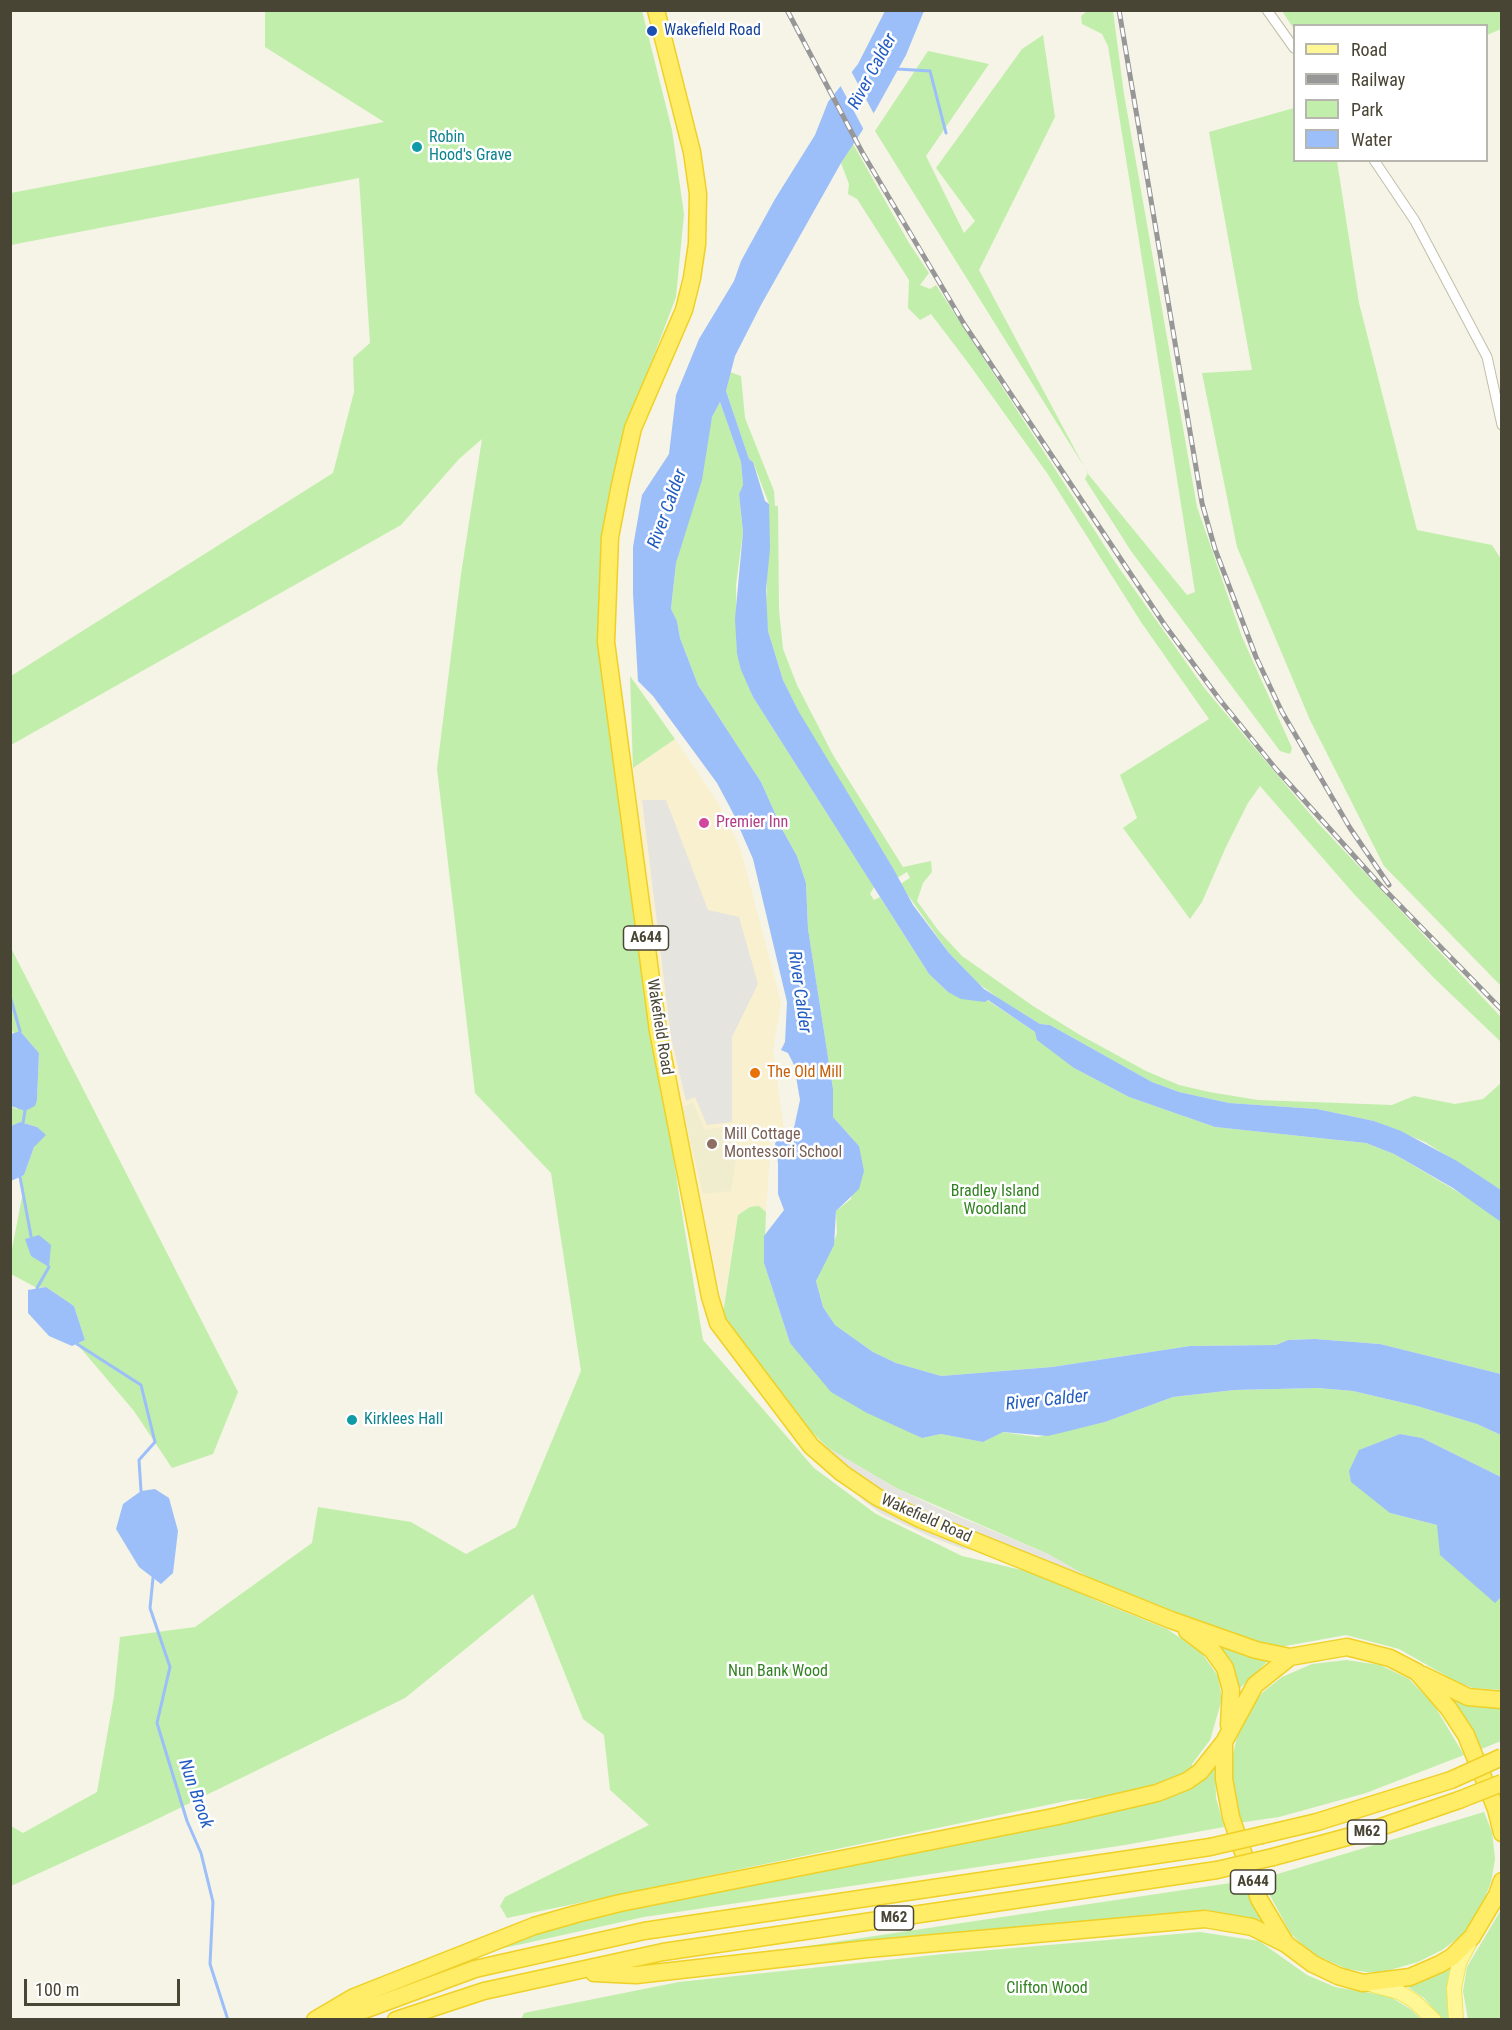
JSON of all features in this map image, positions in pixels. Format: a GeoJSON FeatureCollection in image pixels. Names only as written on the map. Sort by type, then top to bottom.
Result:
{"type":"FeatureCollection","features":[{"type":"Feature","properties":{"kind":"highway","name":"Wakefield Road"},"geometry":{"type":"LineString","coordinates":[[656,10],[692,152],[698,194],[697,244],[684,310],[633,429],[622,473],[610,537],[606,642],[658,1031],[710,1297],[718,1323],[811,1446],[859,1486],[920,1519],[1171,1620],[1256,1650],[1290,1657]]}},
{"type":"Feature","properties":{"kind":"highway","name":"Wakefield Road"},"geometry":{"type":"LineString","coordinates":[[1171,1620],[1212,1650],[1225,1668],[1231,1690],[1226,1735]]}},
{"type":"Feature","properties":{"kind":"highway","name":"A644"},"geometry":{"type":"LineString","coordinates":[[1502,1833],[1496,1809],[1466,1735],[1449,1709],[1417,1672],[1390,1658],[1347,1647],[1290,1657],[1255,1685],[1226,1735],[1224,1779],[1231,1817],[1259,1899],[1286,1944],[1313,1964],[1338,1976],[1363,1983],[1410,1977],[1452,1957],[1472,1937],[1497,1895],[1502,1881]]}},
{"type":"Feature","properties":{"kind":"highway"},"geometry":{"type":"LineString","coordinates":[[1417,1672],[1468,1697],[1502,1700]]}},
{"type":"Feature","properties":{"kind":"highway"},"geometry":{"type":"LineString","coordinates":[[315,2019],[354,1997],[555,1920],[620,1903],[1058,1816],[1157,1793],[1187,1781],[1200,1772],[1226,1735]]}},
{"type":"Feature","properties":{"kind":"highway","name":"M62"},"geometry":{"type":"LineString","coordinates":[[337,2019],[475,1969],[644,1930],[1210,1847],[1317,1822],[1451,1780],[1502,1757]]}},
{"type":"Feature","properties":{"kind":"highway","name":"M62"},"geometry":{"type":"LineString","coordinates":[[396,2019],[484,1991],[663,1952],[1217,1870],[1366,1832],[1502,1783]]}},
{"type":"Feature","properties":{"kind":"highway"},"geometry":{"type":"LineString","coordinates":[[572,1972],[636,1975],[867,1949],[1206,1919],[1252,1928],[1286,1944]]}},
{"type":"Feature","properties":{"kind":"main road","name":"A644"},"geometry":{"type":"LineString","coordinates":[[1456,2019],[1454,1988],[1459,1963],[1472,1937]]}},
{"type":"Feature","properties":{"kind":"main road","name":"A644"},"geometry":{"type":"LineString","coordinates":[[1363,1983],[1399,1992],[1414,2001],[1434,2019]]}},
{"type":"Feature","properties":{"kind":"street"},"geometry":{"type":"LineString","coordinates":[[1267,10],[1293,47]]}},
{"type":"Feature","properties":{"kind":"street"},"geometry":{"type":"LineString","coordinates":[[1375,162],[1415,221],[1486,357],[1502,425]]}},
{"type":"Feature","properties":{"kind":"shaded area"},"geometry":{"type":"Polygon","coordinates":[[[675,739],[717,801],[740,847],[781,1002],[773,1050],[784,1130],[771,1141],[766,1212],[759,1206],[738,1215],[723,1307],[668,1047],[633,768],[675,739]]]}},
{"type":"Feature","properties":{"kind":"shaded area"},"geometry":{"type":"Polygon","coordinates":[[[642,800],[666,800],[708,910],[739,917],[758,984],[732,1037],[732,1122],[707,1125],[695,1097],[686,1101],[671,1037],[642,800]]]}},
{"type":"Feature","properties":{"kind":"shaded area","name":"Mill Cottage Montessori School"},"geometry":{"type":"Polygon","coordinates":[[[693,1102],[705,1130],[728,1126],[736,1158],[731,1191],[703,1194],[682,1107],[693,1102]]]}},
{"type":"Feature","properties":{"kind":"shaded area"},"geometry":{"type":"Polygon","coordinates":[[[828,1448],[896,1488],[1048,1554],[1090,1578],[1096,1590],[987,1552],[963,1549],[882,1514],[865,1502],[816,1450],[828,1448]]]}},
{"type":"Feature","properties":{"kind":"green space","name":"Nun Bank Wood"},"geometry":{"type":"Polygon","coordinates":[[[265,11],[642,11],[672,130],[684,214],[676,297],[624,435],[602,657],[679,1195],[703,1340],[814,1468],[876,1514],[962,1556],[1047,1576],[1095,1600],[1167,1629],[1201,1652],[1218,1676],[1222,1699],[1210,1740],[1192,1764],[1193,1767],[1183,1775],[1156,1788],[1119,1796],[1071,1800],[507,1918],[500,1906],[505,1897],[649,1825],[610,1790],[604,1735],[583,1719],[533,1594],[405,1698],[147,1824],[11,1886],[11,1826],[23,1833],[97,1792],[114,1696],[120,1637],[195,1627],[312,1543],[318,1507],[411,1522],[466,1554],[516,1527],[581,1371],[551,1173],[475,1093],[437,769],[461,574],[482,439],[459,459],[401,525],[11,745],[11,676],[333,473],[354,392],[353,358],[370,343],[359,178],[11,245],[11,193],[384,122],[265,47],[265,11]]]}},
{"type":"Feature","properties":{"kind":"green space"},"geometry":{"type":"Polygon","coordinates":[[[1087,11],[1113,11],[1124,94],[1197,507],[1242,637],[1292,748],[1290,754],[1280,751],[1131,551],[1085,479],[1088,474],[1187,595],[1195,592],[1108,46],[1102,34],[1082,24],[1081,16],[1087,11]]]}},
{"type":"Feature","properties":{"kind":"green space"},"geometry":{"type":"Polygon","coordinates":[[[1282,11],[1501,11],[1501,29],[1488,35],[1488,24],[1293,24],[1293,28],[1282,11]]]}},
{"type":"Feature","properties":{"kind":"green space"},"geometry":{"type":"Polygon","coordinates":[[[1043,35],[1055,117],[979,270],[1084,467],[875,131],[928,51],[989,64],[926,156],[964,233],[975,221],[936,168],[1022,49],[1043,35]]]}},
{"type":"Feature","properties":{"kind":"green space"},"geometry":{"type":"Polygon","coordinates":[[[1293,108],[1293,162],[1337,162],[1359,303],[1417,530],[1492,545],[1501,559],[1501,986],[1384,866],[1310,720],[1237,547],[1202,373],[1252,370],[1209,132],[1293,108]]]}},
{"type":"Feature","properties":{"kind":"green space"},"geometry":{"type":"Polygon","coordinates":[[[853,144],[909,243],[929,273],[920,285],[930,289],[936,285],[1117,565],[1205,689],[1316,821],[1501,1017],[1501,1042],[1434,978],[1354,894],[1260,786],[1248,803],[1225,849],[1202,902],[1190,919],[1123,828],[1137,818],[1120,775],[1209,719],[1141,622],[1047,473],[969,364],[931,314],[920,320],[908,308],[909,280],[857,199],[848,194],[849,184],[841,163],[853,144]]]}},
{"type":"Feature","properties":{"kind":"green space"},"geometry":{"type":"Polygon","coordinates":[[[730,372],[741,376],[745,418],[774,491],[775,506],[778,506],[779,610],[783,649],[797,685],[833,755],[903,867],[931,861],[932,872],[923,883],[917,901],[938,930],[962,956],[1033,1006],[1080,1035],[1146,1071],[1179,1085],[1258,1100],[1392,1105],[1414,1096],[1455,1104],[1483,1099],[1501,1083],[1501,1190],[1425,1142],[1374,1121],[1317,1109],[1229,1103],[1179,1092],[1152,1082],[1050,1025],[1040,1024],[998,998],[978,983],[949,953],[900,884],[910,878],[907,872],[897,878],[808,730],[783,680],[768,631],[766,613],[769,504],[753,462],[749,459],[726,391],[730,372]]]}},
{"type":"Feature","properties":{"kind":"green space","name":"Bradley Island Woodland"},"geometry":{"type":"Polygon","coordinates":[[[720,402],[741,462],[743,485],[739,494],[743,532],[736,585],[737,654],[753,697],[874,887],[870,894],[874,900],[880,897],[929,974],[948,992],[987,1000],[1035,1032],[1074,1068],[1129,1097],[1215,1127],[1366,1143],[1394,1154],[1475,1202],[1501,1222],[1501,1374],[1380,1344],[1315,1339],[1288,1340],[1276,1345],[1190,1346],[1052,1367],[941,1376],[896,1363],[873,1352],[835,1325],[823,1307],[816,1281],[837,1234],[836,1211],[851,1199],[859,1146],[833,1117],[833,1089],[808,929],[806,883],[797,856],[761,782],[698,685],[680,638],[677,621],[671,610],[676,563],[712,417],[720,402]]]}},
{"type":"Feature","properties":{"kind":"green space"},"geometry":{"type":"Polygon","coordinates":[[[630,676],[675,739],[633,768],[630,676]]]}},
{"type":"Feature","properties":{"kind":"green space"},"geometry":{"type":"Polygon","coordinates":[[[10,946],[238,1392],[213,1454],[172,1468],[134,1411],[77,1344],[85,1340],[74,1306],[46,1287],[37,1288],[11,1274],[11,1254],[23,1192],[20,1177],[24,1175],[34,1147],[37,1127],[20,1122],[11,1126],[11,1106],[16,1109],[37,1100],[39,1053],[20,1031],[14,1033],[11,1029],[10,946]]]}},
{"type":"Feature","properties":{"kind":"green space"},"geometry":{"type":"Polygon","coordinates":[[[759,1206],[766,1212],[764,1263],[790,1343],[902,1428],[922,1438],[941,1434],[983,1442],[1002,1432],[1037,1437],[1105,1422],[1173,1397],[1234,1390],[1318,1388],[1353,1391],[1417,1406],[1477,1424],[1501,1435],[1501,1477],[1422,1438],[1400,1434],[1360,1450],[1390,1513],[1437,1525],[1495,1602],[1501,1597],[1501,1690],[1473,1688],[1457,1682],[1399,1649],[1346,1635],[1280,1647],[1255,1643],[1090,1578],[1048,1554],[896,1488],[828,1448],[796,1416],[729,1327],[723,1313],[738,1215],[750,1207],[759,1206]]]}},
{"type":"Feature","properties":{"kind":"green space"},"geometry":{"type":"Polygon","coordinates":[[[1218,1644],[1268,1661],[1239,1689],[1231,1663],[1218,1644]]]}},
{"type":"Feature","properties":{"kind":"green space"},"geometry":{"type":"Polygon","coordinates":[[[1346,1660],[1380,1665],[1409,1679],[1434,1705],[1464,1755],[1366,1793],[1279,1817],[1238,1823],[1229,1772],[1237,1737],[1250,1708],[1263,1692],[1282,1677],[1312,1664],[1346,1660]]]}},
{"type":"Feature","properties":{"kind":"green space"},"geometry":{"type":"Polygon","coordinates":[[[1450,1698],[1479,1707],[1501,1708],[1501,1741],[1479,1750],[1450,1698]]]}},
{"type":"Feature","properties":{"kind":"green space"},"geometry":{"type":"Polygon","coordinates":[[[1215,1765],[1216,1798],[1224,1827],[1125,1845],[644,1917],[495,1950],[493,1948],[539,1931],[622,1909],[1060,1822],[1215,1765]]]}},
{"type":"Feature","properties":{"kind":"green space"},"geometry":{"type":"Polygon","coordinates":[[[1484,1812],[1492,1832],[1495,1859],[1491,1882],[1481,1908],[1465,1933],[1442,1950],[1418,1962],[1383,1972],[1366,1972],[1347,1969],[1313,1954],[1291,1934],[1261,1879],[1484,1812]]]}},
{"type":"Feature","properties":{"kind":"green space"},"geometry":{"type":"Polygon","coordinates":[[[1244,1881],[1264,1926],[1253,1922],[747,1955],[1244,1881]]]}},
{"type":"Feature","properties":{"kind":"green space"},"geometry":{"type":"Polygon","coordinates":[[[1501,1910],[1501,2019],[1468,2019],[1463,1991],[1467,1967],[1501,1910]]]}},
{"type":"Feature","properties":{"kind":"green space","name":"Clifton Wood"},"geometry":{"type":"Polygon","coordinates":[[[1200,1932],[1259,1941],[1307,1975],[1335,1987],[1389,1996],[1421,2019],[521,2020],[524,2013],[679,1982],[944,1954],[1200,1932]]]}},
{"type":"Feature","properties":{"kind":"green space"},"geometry":{"type":"Polygon","coordinates":[[[1452,1967],[1451,2019],[1442,2019],[1424,1998],[1405,1985],[1436,1975],[1452,1967]]]}},
{"type":"Feature","properties":{"kind":"water","name":"River Calder"},"geometry":{"type":"Polygon","coordinates":[[[885,11],[924,11],[906,55],[875,111],[841,163],[761,305],[735,356],[726,391],[749,459],[753,462],[765,501],[769,504],[770,548],[766,590],[768,631],[783,680],[799,712],[913,905],[949,953],[984,989],[1040,1024],[1050,1025],[1152,1082],[1179,1092],[1229,1103],[1317,1109],[1374,1121],[1401,1131],[1457,1161],[1501,1190],[1501,1222],[1453,1188],[1394,1154],[1366,1143],[1215,1127],[1129,1097],[1074,1068],[1037,1040],[1035,1032],[988,1000],[985,1002],[961,999],[948,992],[929,974],[753,697],[741,670],[737,654],[735,619],[743,532],[739,494],[743,485],[741,462],[720,402],[712,417],[702,480],[676,563],[671,609],[698,685],[761,782],[797,856],[806,883],[808,929],[833,1089],[833,1117],[859,1146],[864,1171],[859,1189],[836,1211],[834,1245],[816,1281],[823,1307],[835,1325],[873,1352],[896,1363],[941,1376],[1052,1367],[1190,1346],[1276,1345],[1288,1340],[1315,1339],[1380,1344],[1501,1374],[1501,1435],[1477,1424],[1417,1406],[1353,1391],[1318,1388],[1234,1390],[1173,1397],[1105,1422],[1048,1436],[1003,1432],[983,1442],[941,1434],[922,1438],[867,1413],[831,1392],[790,1343],[764,1263],[764,1236],[784,1210],[778,1194],[778,1163],[775,1144],[777,1139],[792,1137],[800,1100],[794,1065],[788,1053],[781,1050],[785,1042],[787,1002],[753,859],[733,813],[717,783],[653,696],[638,681],[633,547],[642,495],[669,454],[676,395],[699,339],[734,281],[741,261],[775,199],[815,135],[828,102],[858,64],[885,11]]]}},
{"type":"Feature","properties":{"kind":"water"},"geometry":{"type":"Polygon","coordinates":[[[20,1031],[39,1053],[37,1100],[35,1106],[25,1111],[11,1106],[11,1034],[20,1031]]]}},
{"type":"Feature","properties":{"kind":"water"},"geometry":{"type":"Polygon","coordinates":[[[20,1122],[37,1127],[46,1135],[34,1147],[24,1175],[11,1181],[11,1126],[20,1122]]]}},
{"type":"Feature","properties":{"kind":"water"},"geometry":{"type":"Polygon","coordinates":[[[39,1235],[51,1245],[49,1267],[31,1256],[25,1239],[39,1235]]]}},
{"type":"Feature","properties":{"kind":"water"},"geometry":{"type":"Polygon","coordinates":[[[46,1287],[74,1306],[85,1340],[72,1346],[49,1336],[28,1313],[28,1290],[46,1287]]]}},
{"type":"Feature","properties":{"kind":"water"},"geometry":{"type":"Polygon","coordinates":[[[1400,1434],[1422,1438],[1501,1477],[1501,1597],[1495,1603],[1440,1555],[1437,1525],[1390,1513],[1351,1482],[1349,1471],[1359,1450],[1400,1434]]]}},
{"type":"Feature","properties":{"kind":"water"},"geometry":{"type":"Polygon","coordinates":[[[155,1489],[169,1498],[178,1531],[173,1573],[161,1584],[139,1567],[116,1529],[123,1504],[141,1491],[155,1489]]]}},
{"type":"Feature","properties":{"kind":"pier"},"geometry":{"type":"Polygon","coordinates":[[[850,69],[875,116],[865,132],[839,83],[850,69]]]}},
{"type":"Feature","properties":{"kind":"waterway","name":"River Calder"},"geometry":{"type":"LineString","coordinates":[[897,69],[930,71],[946,133]]}},
{"type":"Feature","properties":{"kind":"waterway","name":"Nun Brook"},"geometry":{"type":"LineString","coordinates":[[10,996],[20,1031]]}},
{"type":"Feature","properties":{"kind":"waterway","name":"Nun Brook"},"geometry":{"type":"LineString","coordinates":[[23,1123],[25,1111]]}},
{"type":"Feature","properties":{"kind":"waterway","name":"Nun Brook"},"geometry":{"type":"LineString","coordinates":[[20,1177],[31,1236]]}},
{"type":"Feature","properties":{"kind":"waterway","name":"Nun Brook"},"geometry":{"type":"LineString","coordinates":[[37,1288],[49,1267]]}},
{"type":"Feature","properties":{"kind":"waterway","name":"Nun Brook"},"geometry":{"type":"LineString","coordinates":[[77,1344],[141,1385],[155,1442],[139,1460],[141,1491]]}},
{"type":"Feature","properties":{"kind":"waterway","name":"Nun Brook"},"geometry":{"type":"LineString","coordinates":[[153,1578],[150,1608],[170,1667],[157,1723],[187,1821],[201,1853],[213,1902],[210,1964],[228,2020]]}},
{"type":"Feature","properties":{"kind":"railway"},"geometry":{"type":"LineString","coordinates":[[787,10],[862,152],[964,324],[1164,624],[1220,700],[1276,769],[1382,887],[1502,1010]]}},
{"type":"Feature","properties":{"kind":"railway"},"geometry":{"type":"LineString","coordinates":[[1119,10],[1202,503],[1215,549],[1256,657],[1282,712],[1350,828],[1389,885]]}},
{"type":"Feature","properties":{"kind":"place","name":"Wakefield Road"},"geometry":{"type":"Point","coordinates":[652,31]}},
{"type":"Feature","properties":{"kind":"place","name":"Robin Hood's Grave"},"geometry":{"type":"Point","coordinates":[417,147]}},
{"type":"Feature","properties":{"kind":"place","name":"Premier Inn"},"geometry":{"type":"Point","coordinates":[704,823]}},
{"type":"Feature","properties":{"kind":"place","name":"The Old Mill"},"geometry":{"type":"Point","coordinates":[755,1073]}},
{"type":"Feature","properties":{"kind":"place","name":"Mill Cottage Montessori School"},"geometry":{"type":"Point","coordinates":[712,1144]}},
{"type":"Feature","properties":{"kind":"place","name":"Kirklees Hall"},"geometry":{"type":"Point","coordinates":[352,1420]}}]}
